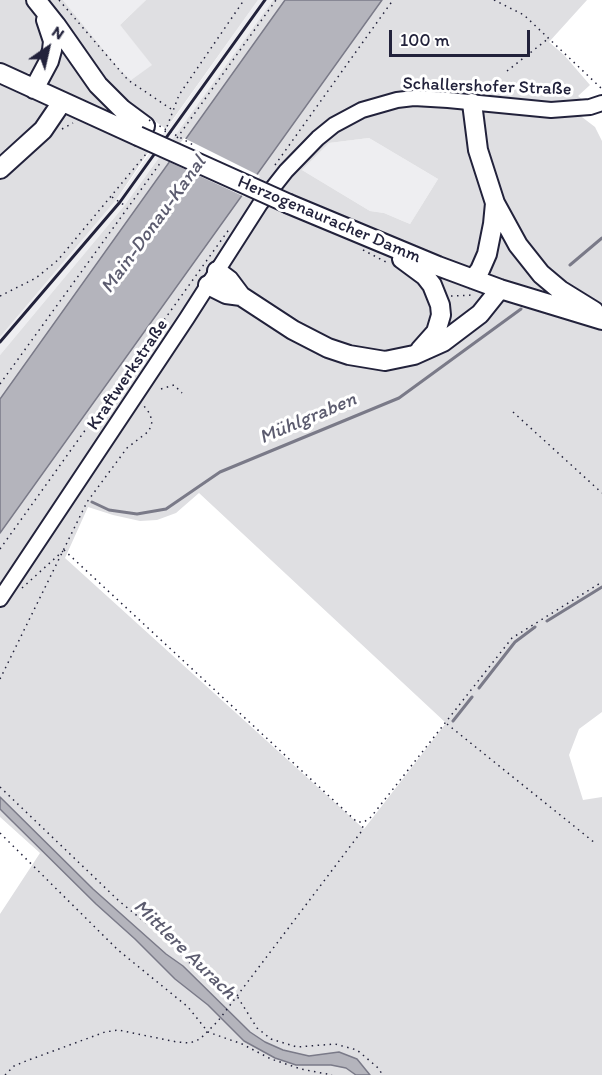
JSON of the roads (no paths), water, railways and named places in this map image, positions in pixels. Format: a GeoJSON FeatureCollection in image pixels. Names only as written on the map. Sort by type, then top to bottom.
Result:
{"type":"FeatureCollection","features":[{"type":"Feature","properties":{"kind":"main road"},"geometry":{"type":"LineString","coordinates":[[34,89],[49,61],[52,41],[50,29],[36,0]]}},
{"type":"Feature","properties":{"kind":"main road"},"geometry":{"type":"LineString","coordinates":[[36,0],[98,85],[141,131]]}},
{"type":"Feature","properties":{"kind":"main road","name":"Herzogenauracher Damm"},"geometry":{"type":"LineString","coordinates":[[0,74],[63,102],[141,131],[206,166],[372,240],[500,289],[602,318]]}},
{"type":"Feature","properties":{"kind":"main road"},"geometry":{"type":"LineString","coordinates":[[0,169],[43,130],[63,102]]}},
{"type":"Feature","properties":{"kind":"main road"},"geometry":{"type":"LineString","coordinates":[[472,103],[478,150],[495,203],[518,245],[541,274],[560,290],[602,318]]}},
{"type":"Feature","properties":{"kind":"main road"},"geometry":{"type":"LineString","coordinates":[[473,279],[487,254],[494,224],[495,203]]}},
{"type":"Feature","properties":{"kind":"main road"},"geometry":{"type":"LineString","coordinates":[[372,240],[424,276],[438,298],[441,315],[436,332],[414,355]]}},
{"type":"Feature","properties":{"kind":"main road"},"geometry":{"type":"LineString","coordinates":[[213,278],[229,280],[242,296],[310,339],[349,355],[385,361],[414,355],[443,342],[480,314],[500,289]]}},
{"type":"Feature","properties":{"kind":"street","name":"Schallershofer Straße"},"geometry":{"type":"LineString","coordinates":[[280,168],[334,125],[362,110],[388,102],[414,98],[551,110],[590,107],[602,103]]}},
{"type":"Feature","properties":{"kind":"street","name":"Kraftwerkstraße"},"geometry":{"type":"LineString","coordinates":[[0,599],[213,278],[280,168]]}},
{"type":"Feature","properties":{"kind":"water","name":"Main-Donau-Kanal"},"geometry":{"type":"Polygon","coordinates":[[[285,0],[382,0],[0,533],[0,399],[285,0]]]}},
{"type":"Feature","properties":{"kind":"water"},"geometry":{"type":"Polygon","coordinates":[[[0,797],[93,889],[166,954],[183,966],[250,1032],[283,1050],[309,1056],[339,1052],[357,1059],[370,1075],[356,1075],[346,1068],[331,1065],[296,1065],[275,1058],[244,1041],[208,1005],[175,979],[96,904],[0,809],[0,797]]]}},
{"type":"Feature","properties":{"kind":"waterway"},"geometry":{"type":"LineString","coordinates":[[570,265],[602,238]]}},
{"type":"Feature","properties":{"kind":"waterway","name":"Mühlgraben"},"geometry":{"type":"LineString","coordinates":[[92,502],[109,510],[137,514],[166,509],[220,472],[399,398],[521,309]]}},
{"type":"Feature","properties":{"kind":"waterway"},"geometry":{"type":"LineString","coordinates":[[547,621],[602,587]]}},
{"type":"Feature","properties":{"kind":"waterway"},"geometry":{"type":"LineString","coordinates":[[479,688],[515,642],[535,627]]}},
{"type":"Feature","properties":{"kind":"waterway"},"geometry":{"type":"LineString","coordinates":[[453,721],[472,697]]}},
{"type":"Feature","properties":{"kind":"railway"},"geometry":{"type":"LineString","coordinates":[[0,342],[120,202],[265,0]]}},
{"type":"Feature","properties":{"kind":"water label","name":"Mittlere Aurach"},"geometry":{"type":"Point","coordinates":[184,950]}}]}
